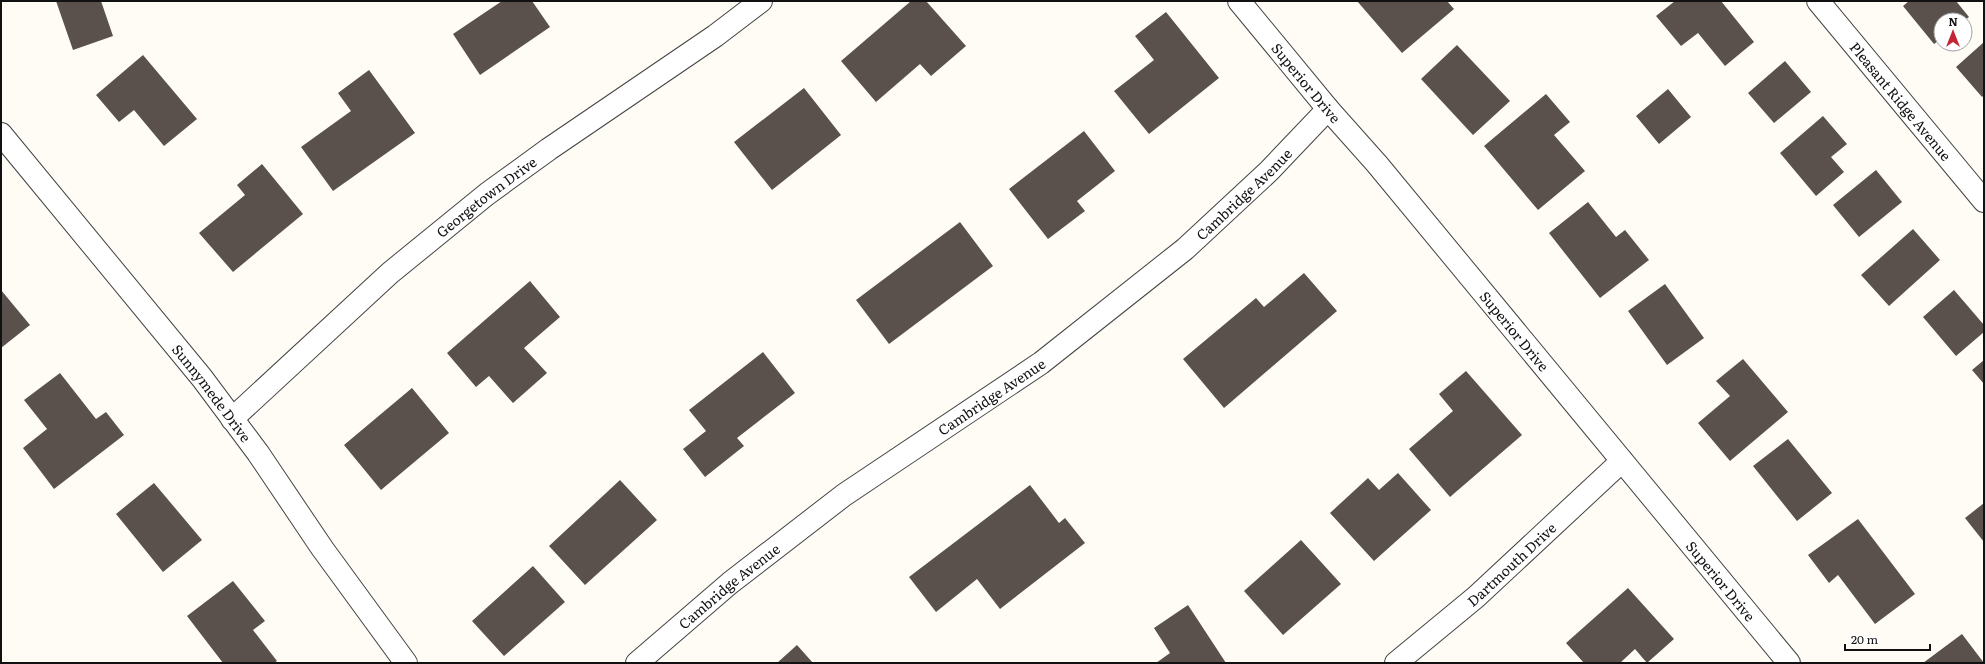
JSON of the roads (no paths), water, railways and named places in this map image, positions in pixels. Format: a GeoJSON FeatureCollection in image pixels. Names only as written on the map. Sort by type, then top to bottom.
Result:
{"type":"FeatureCollection","features":[{"type":"Feature","properties":{"kind":"street","name":"Georgetown Drive"},"geometry":{"type":"LineString","coordinates":[[232,419],[390,273],[487,194],[549,149],[715,36],[761,1]]}},
{"type":"Feature","properties":{"kind":"street","name":"Superior Drive"},"geometry":{"type":"LineString","coordinates":[[1239,1],[1328,109],[1377,164],[1789,663]]}},
{"type":"Feature","properties":{"kind":"street","name":"Pleasant Ridge Avenue"},"geometry":{"type":"LineString","coordinates":[[1818,1],[1984,201]]}},
{"type":"Feature","properties":{"kind":"street","name":"Cambridge Avenue"},"geometry":{"type":"LineString","coordinates":[[637,663],[730,583],[844,495],[1041,363],[1172,259],[1269,171],[1328,109]]}},
{"type":"Feature","properties":{"kind":"street","name":"Sunnymede Drive"},"geometry":{"type":"LineString","coordinates":[[1,134],[202,378],[258,453],[322,548],[406,663]]}},
{"type":"Feature","properties":{"kind":"street","name":"Dartmouth Drive"},"geometry":{"type":"LineString","coordinates":[[1396,663],[1476,597],[1622,461]]}}]}
